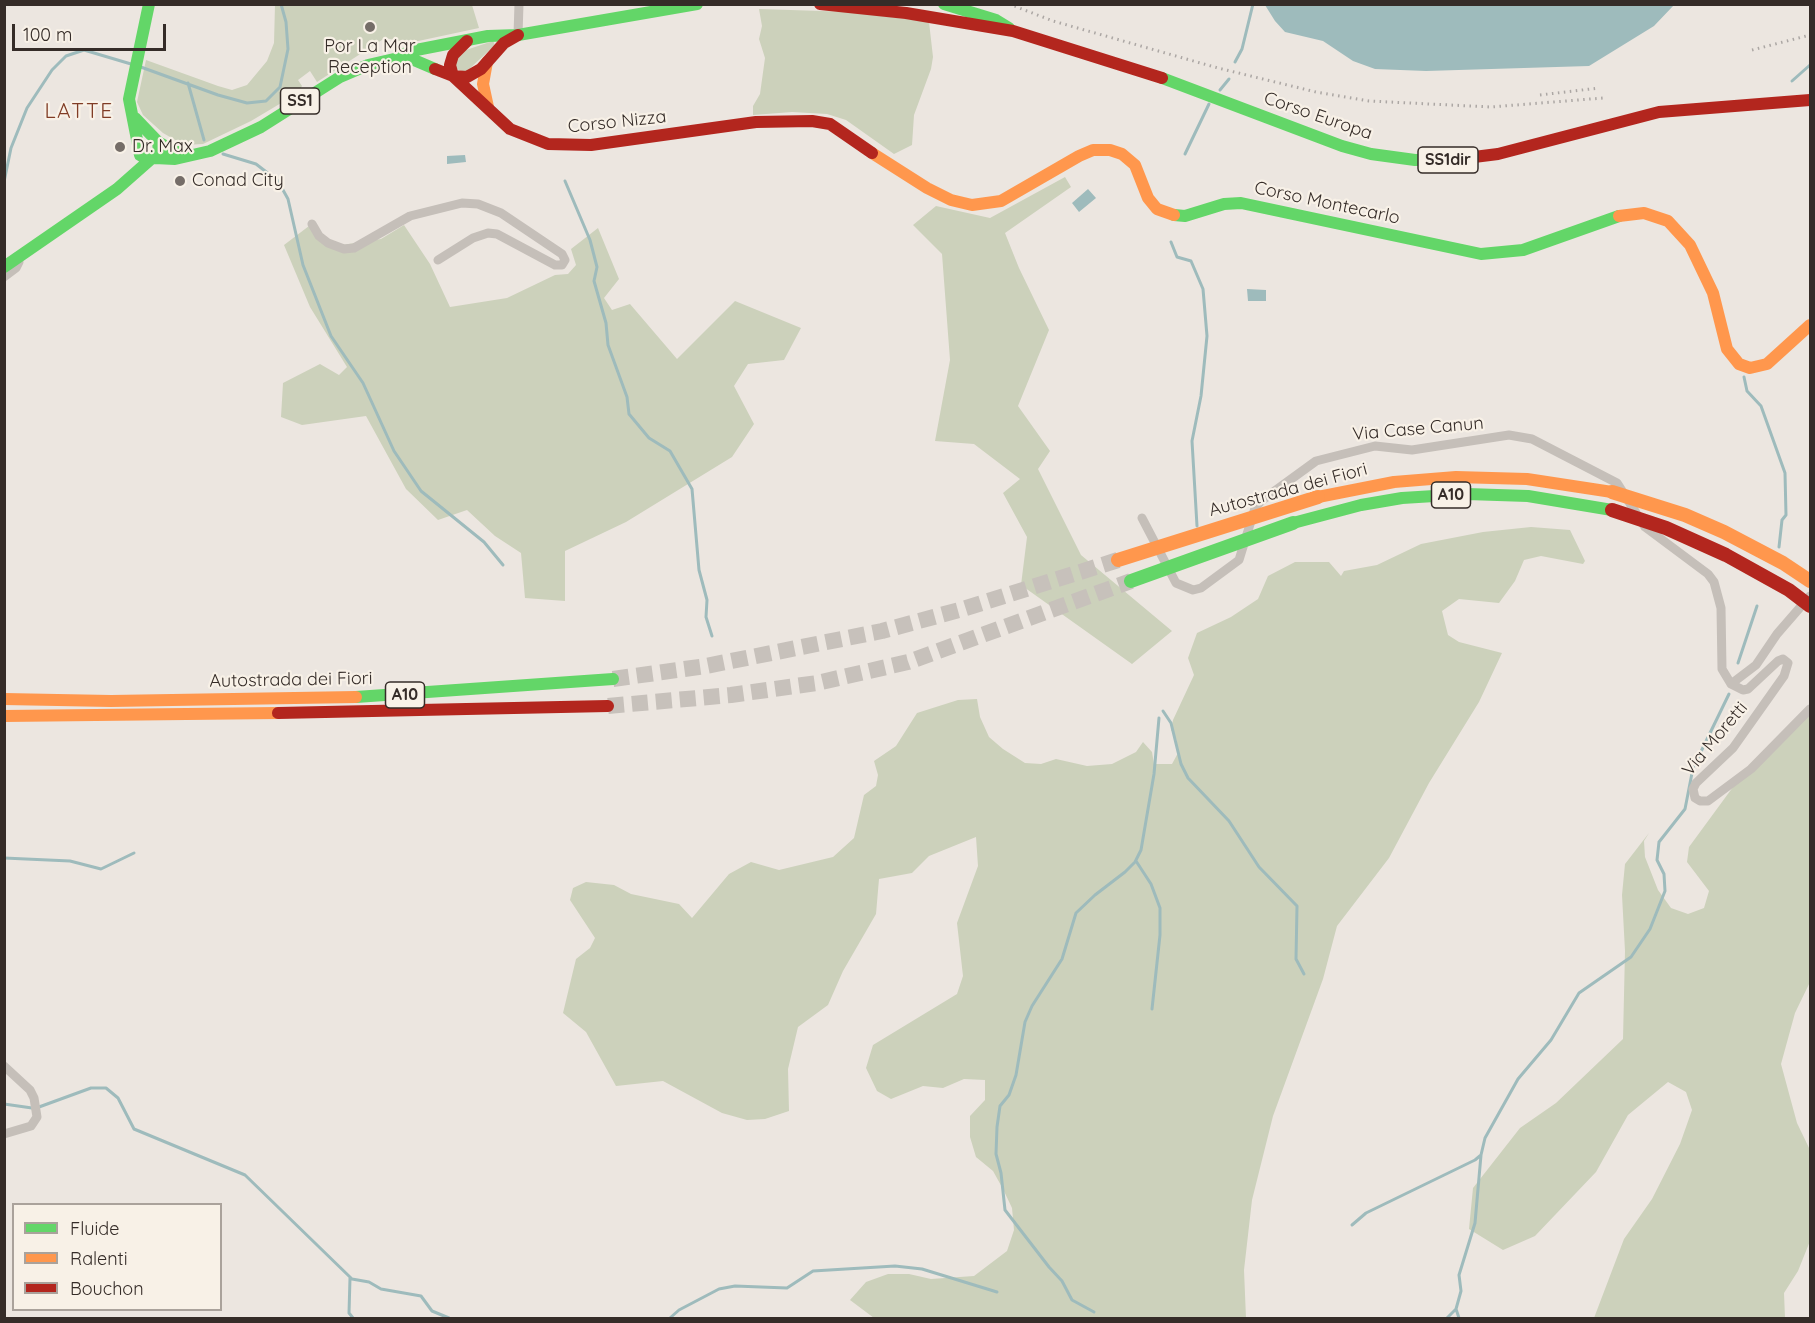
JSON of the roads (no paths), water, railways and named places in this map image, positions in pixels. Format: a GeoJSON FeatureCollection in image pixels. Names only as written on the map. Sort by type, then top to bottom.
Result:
{"type":"FeatureCollection","features":[{"type":"Feature","properties":{"kind":"main road"},"geometry":{"type":"LineString","coordinates":[[145,158],[131,113],[131,80],[149,4]]}},
{"type":"Feature","properties":{"kind":"main road"},"geometry":{"type":"LineString","coordinates":[[394,59],[411,51],[488,36],[523,34],[697,4]]}},
{"type":"Feature","properties":{"kind":"main road","name":"Corso Europa"},"geometry":{"type":"LineString","coordinates":[[820,4],[900,8],[1013,31],[1178,83],[1342,146],[1371,154],[1415,160],[1474,158],[1659,112],[1810,100]]}},
{"type":"Feature","properties":{"kind":"main road","name":"Corso Europa"},"geometry":{"type":"LineString","coordinates":[[944,4],[996,20],[1013,31]]}},
{"type":"Feature","properties":{"kind":"main road"},"geometry":{"type":"LineString","coordinates":[[467,41],[453,55],[450,65],[453,76],[467,77],[487,63],[504,43],[523,34]]}},
{"type":"Feature","properties":{"kind":"main road","name":"SS1"},"geometry":{"type":"LineString","coordinates":[[145,158],[175,159],[210,152],[261,126],[354,70],[394,59],[414,60],[453,76],[492,114]]}},
{"type":"Feature","properties":{"kind":"main road"},"geometry":{"type":"LineString","coordinates":[[487,63],[483,84],[492,114]]}},
{"type":"Feature","properties":{"kind":"main road"},"geometry":{"type":"LineString","coordinates":[[131,113],[156,139],[174,151],[192,155]]}},
{"type":"Feature","properties":{"kind":"main road","name":"Corso Nizza"},"geometry":{"type":"LineString","coordinates":[[492,114],[516,134],[562,146],[591,145],[684,132]]}},
{"type":"Feature","properties":{"kind":"main road","name":"Corso Montecarlo"},"geometry":{"type":"LineString","coordinates":[[684,132],[778,120],[830,124],[845,132],[911,179],[947,198],[972,205],[1001,201],[1079,156],[1093,150],[1110,150],[1122,154],[1135,165],[1150,201],[1167,214],[1192,215],[1224,204],[1241,203],[1480,254],[1523,250],[1616,216],[1644,213],[1668,221],[1690,245],[1711,286],[1727,349],[1739,364],[1754,368],[1767,364],[1810,325]]}},
{"type":"Feature","properties":{"kind":"main road"},"geometry":{"type":"LineString","coordinates":[[145,158],[142,139],[156,139]]}},
{"type":"Feature","properties":{"kind":"main road"},"geometry":{"type":"LineString","coordinates":[[4,267],[96,205],[145,158],[159,152],[156,139]]}},
{"type":"Feature","properties":{"kind":"main road","name":"Autostrada dei Fiori"},"geometry":{"type":"LineString","coordinates":[[1118,560],[1318,497],[1394,482],[1456,477],[1527,479],[1612,492],[1685,515],[1724,532],[1783,563],[1810,581]]}},
{"type":"Feature","properties":{"kind":"main road","name":"Autostrada dei Fiori"},"geometry":{"type":"LineString","coordinates":[[1131,581],[1293,523],[1392,500],[1467,494],[1528,496],[1612,510],[1666,528],[1726,555],[1789,590],[1810,606]]}},
{"type":"Feature","properties":{"kind":"main road","name":"Autostrada dei Fiori"},"geometry":{"type":"LineString","coordinates":[[4,699],[394,696],[613,679]]}},
{"type":"Feature","properties":{"kind":"main road","name":"Autostrada dei Fiori"},"geometry":{"type":"LineString","coordinates":[[4,716],[196,716],[608,706]]}},
{"type":"Feature","properties":{"kind":"street"},"geometry":{"type":"LineString","coordinates":[[519,4],[523,34]]}},
{"type":"Feature","properties":{"kind":"street"},"geometry":{"type":"LineString","coordinates":[[312,224],[319,236],[328,243],[344,249],[354,248],[410,216],[462,203],[478,204],[501,213],[562,254],[565,260],[562,265],[555,265],[497,234],[488,233],[473,238],[438,261]]}},
{"type":"Feature","properties":{"kind":"street"},"geometry":{"type":"LineString","coordinates":[[4,277],[16,268],[19,262],[16,257]]}},
{"type":"Feature","properties":{"kind":"street","name":"Via Case Canun"},"geometry":{"type":"LineString","coordinates":[[1142,518],[1176,583],[1193,590],[1201,588],[1239,560],[1255,508],[1316,461],[1375,446],[1412,450],[1509,435],[1522,436],[1560,452],[1617,483],[1646,527],[1708,574],[1714,582],[1721,608],[1722,669],[1731,684]]}},
{"type":"Feature","properties":{"kind":"street"},"geometry":{"type":"LineString","coordinates":[[1731,684],[1756,665],[1777,634],[1810,596]]}},
{"type":"Feature","properties":{"kind":"street","name":"Via Moretti"},"geometry":{"type":"LineString","coordinates":[[1731,684],[1738,688],[1748,688],[1778,661],[1783,659],[1788,663],[1784,676],[1733,748],[1696,783],[1693,795],[1700,801],[1708,801],[1751,769],[1810,709]]}},
{"type":"Feature","properties":{"kind":"street"},"geometry":{"type":"LineString","coordinates":[[4,1066],[30,1090],[34,1098],[37,1117],[32,1126],[4,1134]]}},
{"type":"Feature","properties":{"kind":"water"},"geometry":{"type":"Polygon","coordinates":[[[1265,5],[1674,5],[1654,26],[1589,66],[1426,71],[1375,69],[1353,61],[1323,41],[1285,32],[1265,5]]]}},
{"type":"Feature","properties":{"kind":"water"},"geometry":{"type":"Polygon","coordinates":[[[465,155],[466,162],[447,164],[447,156],[465,155]]]}},
{"type":"Feature","properties":{"kind":"water"},"geometry":{"type":"Polygon","coordinates":[[[1088,189],[1096,198],[1079,212],[1072,203],[1088,189]]]}},
{"type":"Feature","properties":{"kind":"water"},"geometry":{"type":"Polygon","coordinates":[[[1247,289],[1266,290],[1266,301],[1248,301],[1247,289]]]}},
{"type":"Feature","properties":{"kind":"waterway"},"geometry":{"type":"LineString","coordinates":[[138,66],[247,103],[266,101],[280,87],[288,49],[286,22],[281,4]]}},
{"type":"Feature","properties":{"kind":"waterway"},"geometry":{"type":"LineString","coordinates":[[1235,62],[1242,49],[1253,4]]}},
{"type":"Feature","properties":{"kind":"waterway"},"geometry":{"type":"LineString","coordinates":[[4,182],[11,148],[27,108],[52,70],[66,56],[84,50],[131,64]]}},
{"type":"Feature","properties":{"kind":"waterway"},"geometry":{"type":"LineString","coordinates":[[1792,81],[1810,65]]}},
{"type":"Feature","properties":{"kind":"waterway"},"geometry":{"type":"LineString","coordinates":[[1220,90],[1229,79]]}},
{"type":"Feature","properties":{"kind":"waterway"},"geometry":{"type":"LineString","coordinates":[[188,83],[204,140]]}},
{"type":"Feature","properties":{"kind":"waterway"},"geometry":{"type":"LineString","coordinates":[[1185,154],[1209,104]]}},
{"type":"Feature","properties":{"kind":"waterway"},"geometry":{"type":"LineString","coordinates":[[223,154],[256,164],[278,181],[288,199],[303,265],[331,336],[363,383],[394,451],[421,491],[484,542],[503,565]]}},
{"type":"Feature","properties":{"kind":"waterway"},"geometry":{"type":"LineString","coordinates":[[565,181],[590,240],[597,267],[594,281],[606,323],[608,345],[627,397],[629,414],[649,438],[670,451],[692,489],[699,570],[707,600],[706,617],[712,636]]}},
{"type":"Feature","properties":{"kind":"waterway"},"geometry":{"type":"LineString","coordinates":[[1171,242],[1177,257],[1191,261],[1203,289],[1207,336],[1201,396],[1192,441],[1197,526]]}},
{"type":"Feature","properties":{"kind":"waterway"},"geometry":{"type":"LineString","coordinates":[[1744,377],[1747,391],[1761,406],[1785,473],[1786,515],[1782,520],[1779,547]]}},
{"type":"Feature","properties":{"kind":"waterway"},"geometry":{"type":"LineString","coordinates":[[1738,663],[1757,606]]}},
{"type":"Feature","properties":{"kind":"waterway"},"geometry":{"type":"LineString","coordinates":[[1447,1318],[1456,1309],[1461,1291],[1459,1275],[1475,1223],[1481,1155],[1485,1138],[1518,1079],[1551,1040],[1579,993],[1631,957],[1650,929],[1665,891],[1664,874],[1657,860],[1659,842],[1685,809],[1693,768],[1729,694]]}},
{"type":"Feature","properties":{"kind":"waterway"},"geometry":{"type":"LineString","coordinates":[[1163,711],[1171,723],[1181,764],[1188,778],[1229,821],[1259,867],[1297,906],[1296,959],[1304,974]]}},
{"type":"Feature","properties":{"kind":"waterway"},"geometry":{"type":"LineString","coordinates":[[1094,1312],[1072,1300],[1062,1281],[1005,1210],[1001,1173],[996,1154],[997,1127],[1000,1106],[1009,1095],[1016,1075],[1025,1022],[1032,1006],[1062,959],[1076,913],[1125,872],[1135,862],[1141,850],[1154,774],[1159,718]]}},
{"type":"Feature","properties":{"kind":"waterway"},"geometry":{"type":"LineString","coordinates":[[4,858],[70,861],[101,869],[134,853]]}},
{"type":"Feature","properties":{"kind":"waterway"},"geometry":{"type":"LineString","coordinates":[[1136,861],[1151,884],[1160,908],[1160,935],[1152,1009]]}},
{"type":"Feature","properties":{"kind":"waterway"},"geometry":{"type":"LineString","coordinates":[[39,1107],[91,1088],[106,1088],[118,1098],[134,1129],[245,1175],[352,1279],[369,1282],[381,1289],[421,1296],[432,1311],[449,1318]]}},
{"type":"Feature","properties":{"kind":"waterway"},"geometry":{"type":"LineString","coordinates":[[4,1104],[32,1108]]}},
{"type":"Feature","properties":{"kind":"waterway"},"geometry":{"type":"LineString","coordinates":[[1352,1225],[1366,1213],[1481,1155]]}},
{"type":"Feature","properties":{"kind":"waterway"},"geometry":{"type":"LineString","coordinates":[[670,1318],[679,1310],[719,1289],[735,1286],[787,1288],[813,1271],[895,1266],[922,1269],[997,1292]]}},
{"type":"Feature","properties":{"kind":"waterway"},"geometry":{"type":"LineString","coordinates":[[350,1278],[349,1313],[353,1318]]}},
{"type":"Feature","properties":{"kind":"waterway"},"geometry":{"type":"LineString","coordinates":[[1456,1309],[1459,1318]]}},
{"type":"Feature","properties":{"kind":"tunnel"},"geometry":{"type":"LineString","coordinates":[[613,679],[706,666],[882,631],[963,609],[1118,560]]}},
{"type":"Feature","properties":{"kind":"tunnel"},"geometry":{"type":"LineString","coordinates":[[608,706],[731,695],[817,683],[908,662],[1131,581]]}},
{"type":"Feature","properties":{"kind":"railway"},"geometry":{"type":"LineString","coordinates":[[1009,4],[1053,21],[1218,68],[1316,92],[1369,101],[1491,107],[1603,98]]}},
{"type":"Feature","properties":{"kind":"railway"},"geometry":{"type":"LineString","coordinates":[[1752,50],[1810,35]]}},
{"type":"Feature","properties":{"kind":"railway"},"geometry":{"type":"LineString","coordinates":[[1540,95],[1599,88]]}},
{"type":"Feature","properties":{"kind":"place","name":"Por La Mar Reception"},"geometry":{"type":"Point","coordinates":[370,27]}},
{"type":"Feature","properties":{"kind":"place","name":"Dr. Max"},"geometry":{"type":"Point","coordinates":[120,147]}},
{"type":"Feature","properties":{"kind":"place","name":"Conad City"},"geometry":{"type":"Point","coordinates":[180,181]}},
{"type":"Feature","properties":{"kind":"district","name":"LATTE"},"geometry":{"type":"Point","coordinates":[79,112]}}]}
